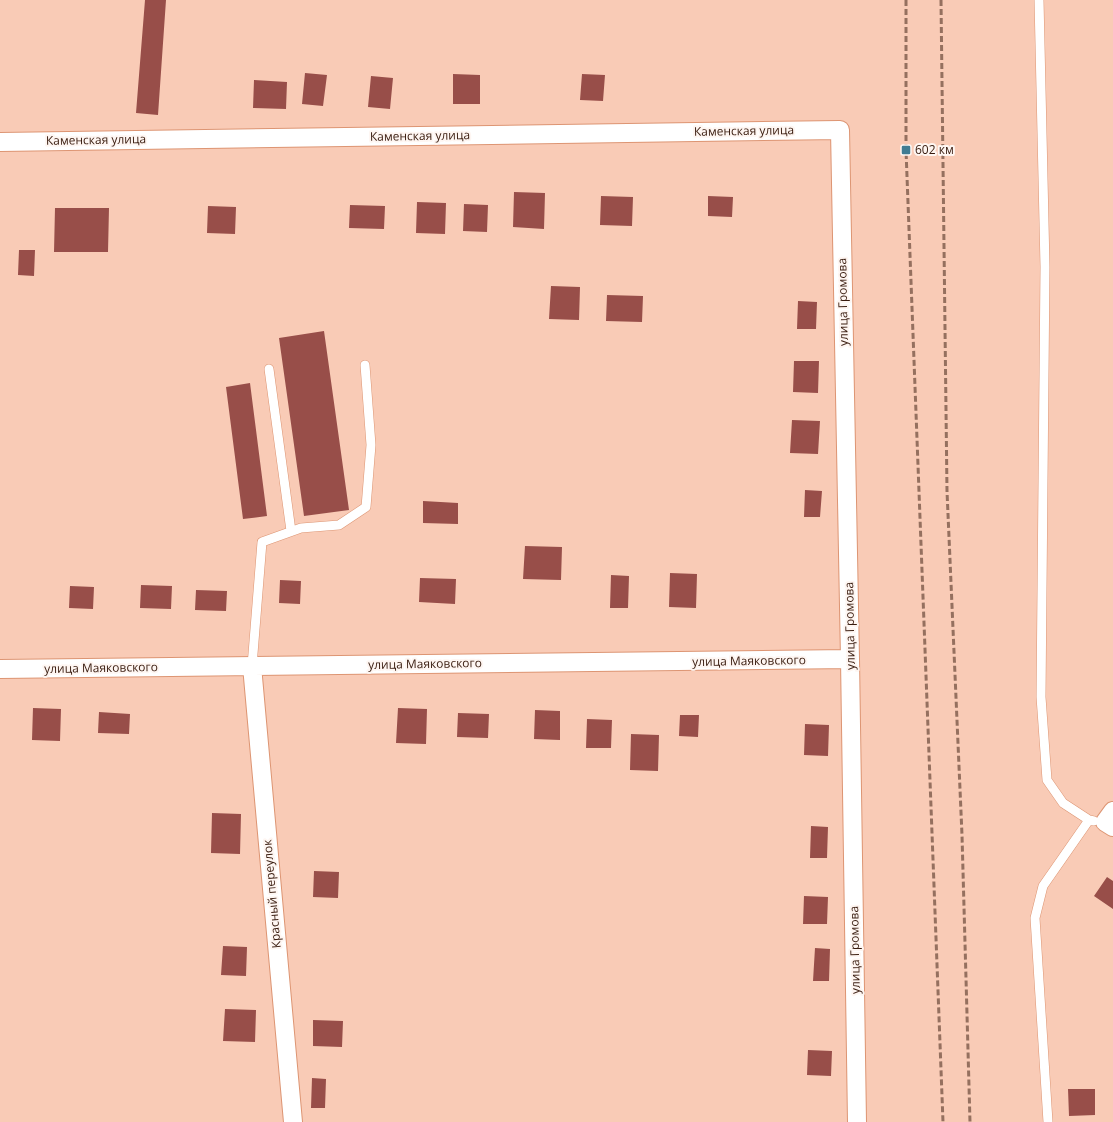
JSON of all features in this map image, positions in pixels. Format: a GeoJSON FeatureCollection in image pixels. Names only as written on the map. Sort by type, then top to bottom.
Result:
{"type":"FeatureCollection","features":[{"type":"Feature","properties":{"kind":"street","name":"Каменская улица"},"geometry":{"type":"LineString","coordinates":[[0,142],[840,130]]}},
{"type":"Feature","properties":{"kind":"street","name":"улица Громова"},"geometry":{"type":"LineString","coordinates":[[840,130],[857,1122]]}},
{"type":"Feature","properties":{"kind":"street","name":"улица Маяковского"},"geometry":{"type":"LineString","coordinates":[[0,669],[850,660]]}},
{"type":"Feature","properties":{"kind":"street","name":"Красный переулок"},"geometry":{"type":"LineString","coordinates":[[252,666],[293,1122]]}},
{"type":"Feature","properties":{"kind":"lane"},"geometry":{"type":"LineString","coordinates":[[1039,0],[1045,266],[1041,697],[1047,780],[1062,803],[1105,820],[1043,886],[1035,918],[1048,1122]]}},
{"type":"Feature","properties":{"kind":"lane"},"geometry":{"type":"LineString","coordinates":[[252,666],[262,542],[301,528],[339,525],[366,507],[371,445],[365,365]]}},
{"type":"Feature","properties":{"kind":"lane"},"geometry":{"type":"LineString","coordinates":[[269,369],[291,532]]}},
{"type":"Feature","properties":{"kind":"building"},"geometry":{"type":"Polygon","coordinates":[[[145,0],[166,0],[158,115],[136,113],[145,0]]]}},
{"type":"Feature","properties":{"kind":"building"},"geometry":{"type":"Polygon","coordinates":[[[305,73],[327,75],[323,106],[302,104],[305,73]]]}},
{"type":"Feature","properties":{"kind":"building"},"geometry":{"type":"Polygon","coordinates":[[[453,74],[480,75],[480,104],[453,104],[453,74]]]}},
{"type":"Feature","properties":{"kind":"building"},"geometry":{"type":"Polygon","coordinates":[[[582,74],[605,75],[603,101],[580,100],[582,74]]]}},
{"type":"Feature","properties":{"kind":"building"},"geometry":{"type":"Polygon","coordinates":[[[371,76],[393,78],[390,109],[368,107],[371,76]]]}},
{"type":"Feature","properties":{"kind":"building"},"geometry":{"type":"Polygon","coordinates":[[[254,80],[287,82],[286,109],[253,108],[254,80]]]}},
{"type":"Feature","properties":{"kind":"building"},"geometry":{"type":"Polygon","coordinates":[[[514,192],[545,193],[544,229],[513,227],[514,192]]]}},
{"type":"Feature","properties":{"kind":"building"},"geometry":{"type":"Polygon","coordinates":[[[601,196],[633,197],[632,226],[600,225],[601,196]]]}},
{"type":"Feature","properties":{"kind":"building"},"geometry":{"type":"Polygon","coordinates":[[[708,196],[733,197],[732,217],[708,216],[708,196]]]}},
{"type":"Feature","properties":{"kind":"building"},"geometry":{"type":"Polygon","coordinates":[[[417,202],[446,203],[445,234],[416,233],[417,202]]]}},
{"type":"Feature","properties":{"kind":"building"},"geometry":{"type":"Polygon","coordinates":[[[464,204],[488,205],[487,232],[463,231],[464,204]]]}},
{"type":"Feature","properties":{"kind":"building"},"geometry":{"type":"Polygon","coordinates":[[[350,205],[385,206],[384,229],[349,228],[350,205]]]}},
{"type":"Feature","properties":{"kind":"building"},"geometry":{"type":"Polygon","coordinates":[[[208,206],[236,207],[235,234],[207,233],[208,206]]]}},
{"type":"Feature","properties":{"kind":"building"},"geometry":{"type":"Polygon","coordinates":[[[55,208],[109,208],[108,252],[54,252],[55,208]]]}},
{"type":"Feature","properties":{"kind":"building"},"geometry":{"type":"Polygon","coordinates":[[[19,250],[35,250],[34,276],[18,275],[19,250]]]}},
{"type":"Feature","properties":{"kind":"building"},"geometry":{"type":"Polygon","coordinates":[[[551,286],[580,287],[579,320],[549,319],[551,286]]]}},
{"type":"Feature","properties":{"kind":"building"},"geometry":{"type":"Polygon","coordinates":[[[607,295],[643,296],[642,322],[606,321],[607,295]]]}},
{"type":"Feature","properties":{"kind":"building"},"geometry":{"type":"Polygon","coordinates":[[[798,301],[817,302],[816,329],[797,329],[798,301]]]}},
{"type":"Feature","properties":{"kind":"building"},"geometry":{"type":"Polygon","coordinates":[[[324,331],[349,510],[304,516],[279,338],[324,331]]]}},
{"type":"Feature","properties":{"kind":"building"},"geometry":{"type":"Polygon","coordinates":[[[794,361],[819,361],[818,393],[793,392],[794,361]]]}},
{"type":"Feature","properties":{"kind":"building"},"geometry":{"type":"Polygon","coordinates":[[[250,383],[267,516],[243,519],[226,387],[250,383]]]}},
{"type":"Feature","properties":{"kind":"building"},"geometry":{"type":"Polygon","coordinates":[[[792,420],[820,421],[818,454],[790,453],[792,420]]]}},
{"type":"Feature","properties":{"kind":"building"},"geometry":{"type":"Polygon","coordinates":[[[805,490],[822,491],[820,517],[804,517],[805,490]]]}},
{"type":"Feature","properties":{"kind":"building"},"geometry":{"type":"Polygon","coordinates":[[[423,501],[458,503],[458,524],[423,523],[423,501]]]}},
{"type":"Feature","properties":{"kind":"building"},"geometry":{"type":"Polygon","coordinates":[[[525,546],[562,547],[561,580],[523,579],[525,546]]]}},
{"type":"Feature","properties":{"kind":"building"},"geometry":{"type":"Polygon","coordinates":[[[670,573],[697,574],[696,608],[669,607],[670,573]]]}},
{"type":"Feature","properties":{"kind":"building"},"geometry":{"type":"Polygon","coordinates":[[[611,575],[629,576],[628,608],[610,608],[611,575]]]}},
{"type":"Feature","properties":{"kind":"building"},"geometry":{"type":"Polygon","coordinates":[[[420,578],[456,579],[455,604],[419,602],[420,578]]]}},
{"type":"Feature","properties":{"kind":"building"},"geometry":{"type":"Polygon","coordinates":[[[280,580],[301,581],[300,604],[279,603],[280,580]]]}},
{"type":"Feature","properties":{"kind":"building"},"geometry":{"type":"Polygon","coordinates":[[[141,585],[172,586],[171,609],[140,608],[141,585]]]}},
{"type":"Feature","properties":{"kind":"building"},"geometry":{"type":"Polygon","coordinates":[[[70,586],[94,587],[93,609],[69,608],[70,586]]]}},
{"type":"Feature","properties":{"kind":"building"},"geometry":{"type":"Polygon","coordinates":[[[196,590],[227,591],[226,611],[195,610],[196,590]]]}},
{"type":"Feature","properties":{"kind":"building"},"geometry":{"type":"Polygon","coordinates":[[[33,708],[61,709],[60,741],[32,740],[33,708]]]}},
{"type":"Feature","properties":{"kind":"building"},"geometry":{"type":"Polygon","coordinates":[[[398,708],[427,709],[426,744],[396,743],[398,708]]]}},
{"type":"Feature","properties":{"kind":"building"},"geometry":{"type":"Polygon","coordinates":[[[535,710],[560,711],[560,740],[534,739],[535,710]]]}},
{"type":"Feature","properties":{"kind":"building"},"geometry":{"type":"Polygon","coordinates":[[[99,712],[130,714],[129,734],[98,733],[99,712]]]}},
{"type":"Feature","properties":{"kind":"building"},"geometry":{"type":"Polygon","coordinates":[[[458,713],[489,714],[488,738],[457,737],[458,713]]]}},
{"type":"Feature","properties":{"kind":"building"},"geometry":{"type":"Polygon","coordinates":[[[680,715],[699,715],[698,737],[679,736],[680,715]]]}},
{"type":"Feature","properties":{"kind":"building"},"geometry":{"type":"Polygon","coordinates":[[[587,719],[612,720],[611,748],[586,748],[587,719]]]}},
{"type":"Feature","properties":{"kind":"building"},"geometry":{"type":"Polygon","coordinates":[[[805,724],[829,725],[828,756],[804,755],[805,724]]]}},
{"type":"Feature","properties":{"kind":"building"},"geometry":{"type":"Polygon","coordinates":[[[631,734],[659,735],[658,771],[630,770],[631,734]]]}},
{"type":"Feature","properties":{"kind":"building"},"geometry":{"type":"Polygon","coordinates":[[[212,813],[241,814],[240,854],[211,853],[212,813]]]}},
{"type":"Feature","properties":{"kind":"building"},"geometry":{"type":"Polygon","coordinates":[[[811,826],[828,827],[827,858],[810,858],[811,826]]]}},
{"type":"Feature","properties":{"kind":"building"},"geometry":{"type":"Polygon","coordinates":[[[314,871],[339,872],[338,898],[313,897],[314,871]]]}},
{"type":"Feature","properties":{"kind":"building"},"geometry":{"type":"Polygon","coordinates":[[[1107,877],[1113,881],[1113,909],[1094,896],[1107,877]]]}},
{"type":"Feature","properties":{"kind":"building"},"geometry":{"type":"Polygon","coordinates":[[[804,896],[828,897],[827,924],[803,924],[804,896]]]}},
{"type":"Feature","properties":{"kind":"building"},"geometry":{"type":"Polygon","coordinates":[[[223,946],[247,947],[246,976],[221,975],[223,946]]]}},
{"type":"Feature","properties":{"kind":"building"},"geometry":{"type":"Polygon","coordinates":[[[815,948],[830,949],[829,981],[813,981],[815,948]]]}},
{"type":"Feature","properties":{"kind":"building"},"geometry":{"type":"Polygon","coordinates":[[[225,1009],[256,1010],[255,1042],[223,1041],[225,1009]]]}},
{"type":"Feature","properties":{"kind":"building"},"geometry":{"type":"Polygon","coordinates":[[[313,1020],[343,1021],[342,1047],[313,1046],[313,1020]]]}},
{"type":"Feature","properties":{"kind":"building"},"geometry":{"type":"Polygon","coordinates":[[[808,1050],[832,1051],[831,1076],[807,1075],[808,1050]]]}},
{"type":"Feature","properties":{"kind":"building"},"geometry":{"type":"Polygon","coordinates":[[[312,1078],[326,1079],[325,1108],[311,1108],[312,1078]]]}},
{"type":"Feature","properties":{"kind":"building"},"geometry":{"type":"Polygon","coordinates":[[[1068,1089],[1095,1089],[1095,1115],[1069,1116],[1068,1089]]]}},
{"type":"Feature","properties":{"kind":"railway"},"geometry":{"type":"LineString","coordinates":[[906,0],[906,150],[943,1122]]}},
{"type":"Feature","properties":{"kind":"railway"},"geometry":{"type":"LineString","coordinates":[[941,0],[947,491],[962,835],[970,1122]]}},
{"type":"Feature","properties":{"kind":"place","name":"602 км"},"geometry":{"type":"Point","coordinates":[906,150]}}]}
